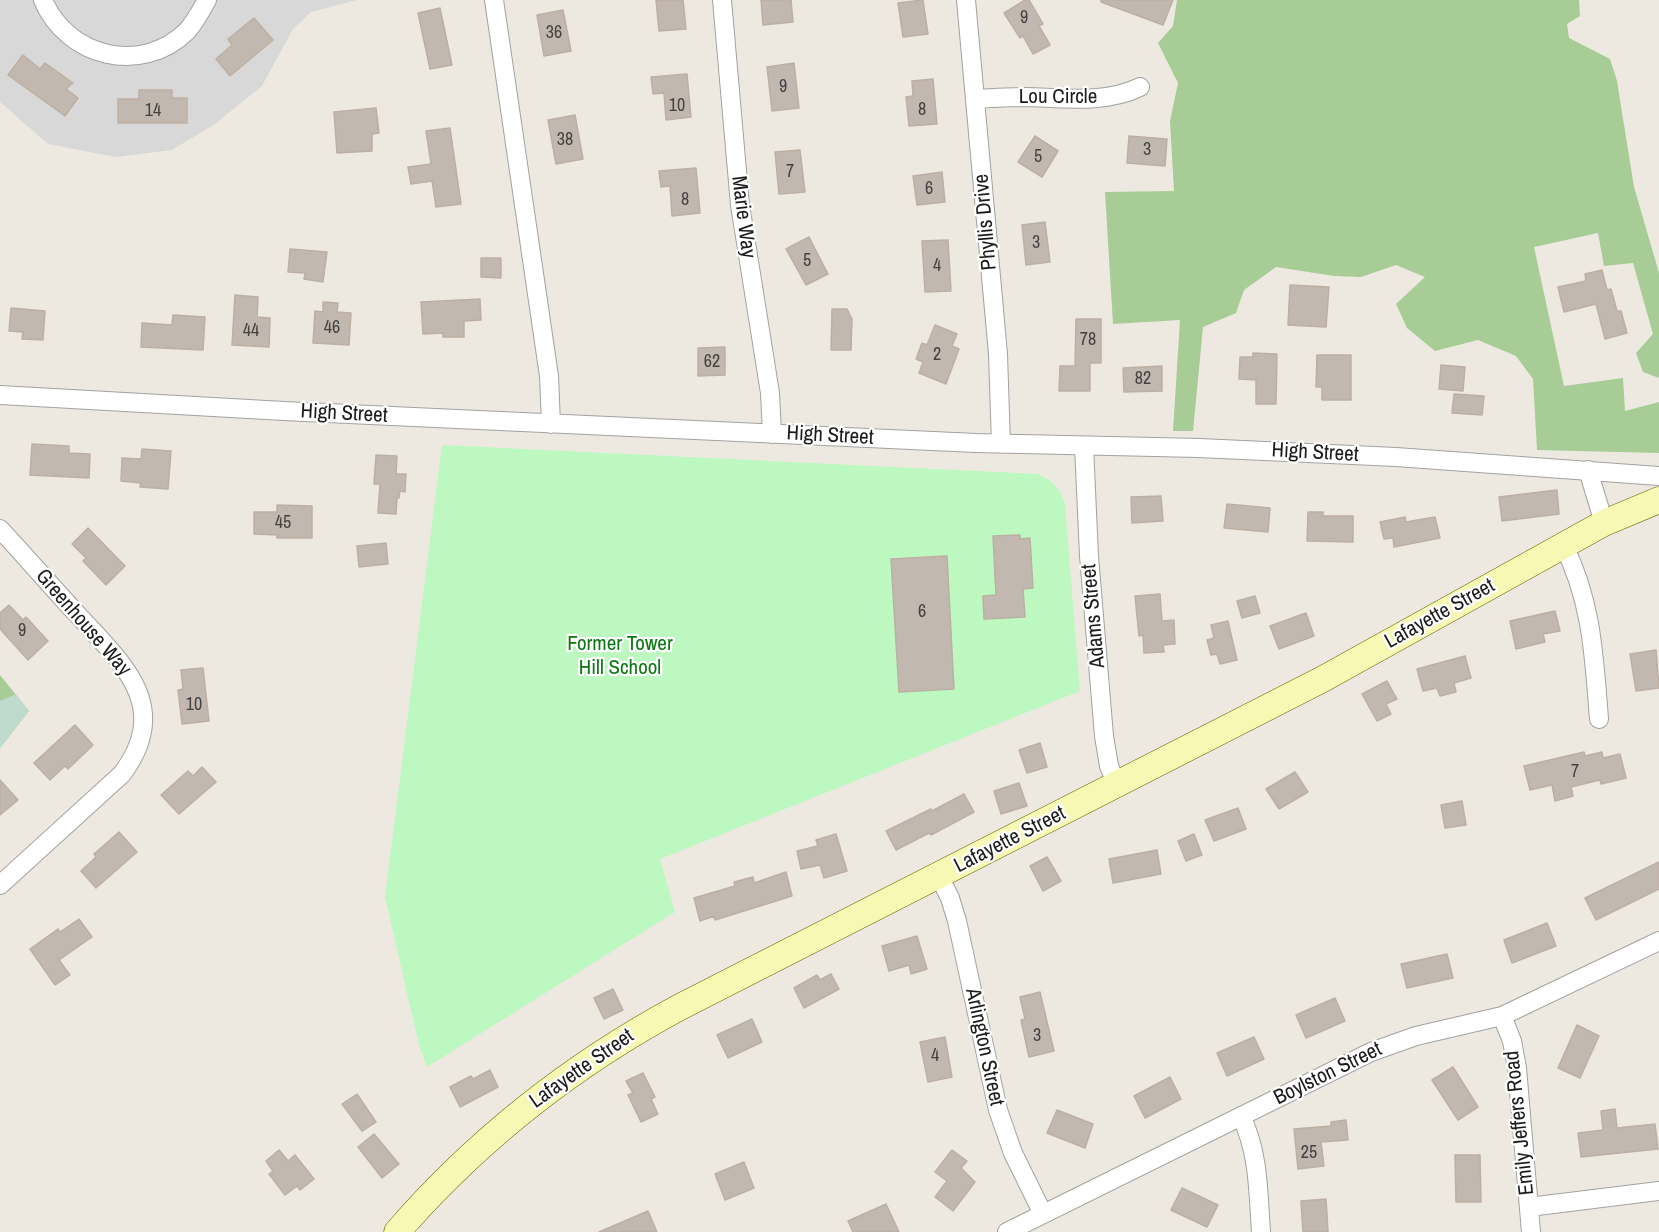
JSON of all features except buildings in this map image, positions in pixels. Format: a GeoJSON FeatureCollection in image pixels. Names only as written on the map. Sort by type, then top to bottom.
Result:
{"type":"FeatureCollection","features":[{"type":"Feature","properties":{"kind":"main road","name":"Lafayette Street"},"geometry":{"type":"LineString","coordinates":[[397,1232],[442,1182],[545,1093],[595,1057],[680,1007],[1354,662],[1563,544],[1604,523],[1659,500]]}},
{"type":"Feature","properties":{"kind":"street"},"geometry":{"type":"LineString","coordinates":[[43,0],[60,28],[82,45],[105,55],[129,57],[155,51],[177,39],[196,20],[207,0]]}},
{"type":"Feature","properties":{"kind":"street"},"geometry":{"type":"LineString","coordinates":[[494,0],[549,376],[550,424]]}},
{"type":"Feature","properties":{"kind":"street","name":"Marie Way"},"geometry":{"type":"LineString","coordinates":[[722,0],[740,205],[770,393],[772,434]]}},
{"type":"Feature","properties":{"kind":"street","name":"Phyllis Drive"},"geometry":{"type":"LineString","coordinates":[[966,0],[998,354],[1001,444]]}},
{"type":"Feature","properties":{"kind":"street","name":"Lou Circle"},"geometry":{"type":"LineString","coordinates":[[975,99],[1099,98],[1123,94],[1140,87]]}},
{"type":"Feature","properties":{"kind":"street","name":"High Street"},"geometry":{"type":"LineString","coordinates":[[0,395],[772,434],[1001,444],[1362,455],[1659,476]]}},
{"type":"Feature","properties":{"kind":"street","name":"Adams Street"},"geometry":{"type":"LineString","coordinates":[[1084,446],[1088,546],[1104,736],[1109,765],[1117,785]]}},
{"type":"Feature","properties":{"kind":"street"},"geometry":{"type":"LineString","coordinates":[[1588,470],[1604,523]]}},
{"type":"Feature","properties":{"kind":"street","name":"Greenhouse Way"},"geometry":{"type":"LineString","coordinates":[[0,529],[125,666],[139,695],[142,718],[140,742],[133,759],[122,774],[0,885]]}},
{"type":"Feature","properties":{"kind":"street"},"geometry":{"type":"LineString","coordinates":[[1563,544],[1577,573],[1589,615],[1599,719]]}},
{"type":"Feature","properties":{"kind":"street","name":"Arlington Street"},"geometry":{"type":"LineString","coordinates":[[939,876],[950,898],[957,921],[1002,1125],[1043,1214]]}},
{"type":"Feature","properties":{"kind":"street","name":"Boylston Street"},"geometry":{"type":"LineString","coordinates":[[1007,1232],[1386,1045],[1502,1016],[1659,941]]}},
{"type":"Feature","properties":{"kind":"street","name":"Emily Jeffers Road"},"geometry":{"type":"LineString","coordinates":[[1502,1016],[1512,1041],[1517,1068],[1531,1232]]}},
{"type":"Feature","properties":{"kind":"street"},"geometry":{"type":"LineString","coordinates":[[1241,1116],[1250,1134],[1255,1153],[1261,1232]]}},
{"type":"Feature","properties":{"kind":"street"},"geometry":{"type":"LineString","coordinates":[[1529,1208],[1659,1191]]}},
{"type":"Feature","properties":{"kind":"shaded area"},"geometry":{"type":"Polygon","coordinates":[[[0,0],[357,0],[311,12],[293,29],[262,86],[215,124],[172,150],[116,157],[48,144],[0,102],[0,0]]]}},
{"type":"Feature","properties":{"kind":"green space"},"geometry":{"type":"Polygon","coordinates":[[[1177,0],[1579,0],[1580,16],[1567,24],[1569,38],[1610,59],[1617,81],[1634,187],[1659,273],[1659,378],[1643,372],[1636,353],[1653,334],[1633,263],[1604,266],[1598,233],[1534,247],[1564,386],[1623,378],[1625,411],[1659,402],[1659,453],[1537,450],[1533,379],[1516,356],[1478,340],[1435,351],[1407,328],[1396,304],[1425,277],[1396,265],[1361,277],[1334,276],[1276,267],[1244,290],[1236,313],[1203,327],[1193,431],[1173,431],[1180,320],[1113,324],[1105,192],[1174,191],[1170,121],[1178,83],[1158,43],[1173,26],[1177,0]]]}},
{"type":"Feature","properties":{"kind":"green space","name":"Former Tower Hill School"},"geometry":{"type":"Polygon","coordinates":[[[442,445],[1038,474],[1056,486],[1065,505],[1080,691],[660,859],[675,912],[427,1067],[419,1045],[385,897],[442,445]]]}},
{"type":"Feature","properties":{"kind":"green space"},"geometry":{"type":"Polygon","coordinates":[[[0,675],[29,711],[0,748],[0,675]]]}},
{"type":"Feature","properties":{"kind":"green space"},"geometry":{"type":"Polygon","coordinates":[[[16,694],[29,711],[0,748],[0,701],[16,694]]]}}]}
